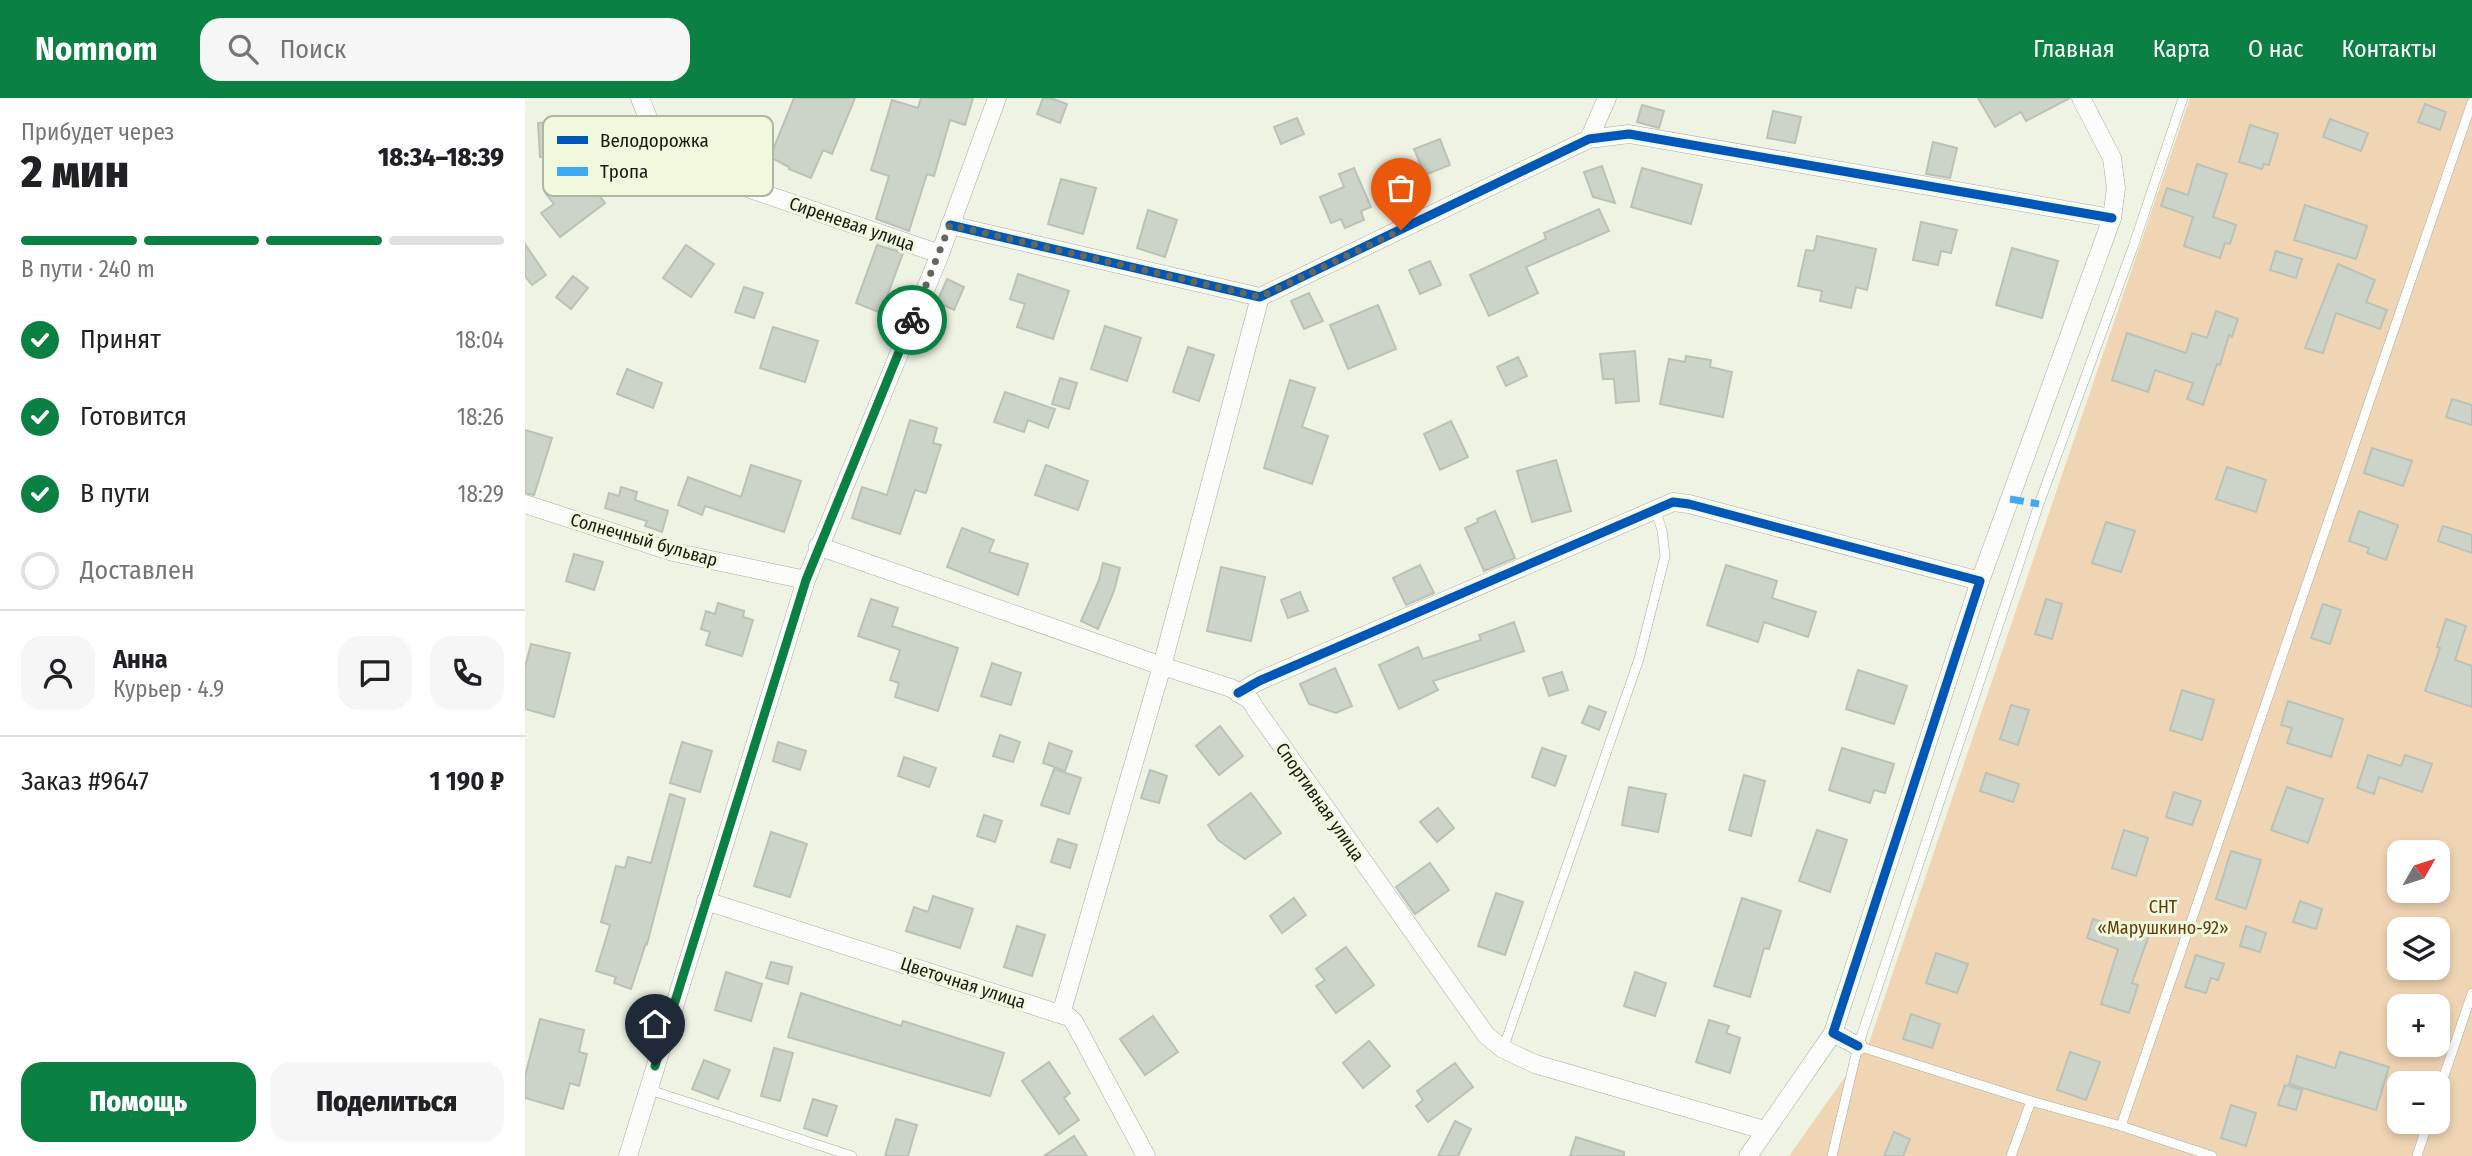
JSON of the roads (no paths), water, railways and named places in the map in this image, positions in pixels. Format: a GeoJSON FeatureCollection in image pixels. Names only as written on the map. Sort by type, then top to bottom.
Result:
{"type":"FeatureCollection","features":[{"type":"Feature","properties":{"kind":"street","name":"Сиреневая улица"},"geometry":{"type":"LineString","coordinates":[[640,98],[647,116]]}},
{"type":"Feature","properties":{"kind":"street"},"geometry":{"type":"LineString","coordinates":[[628,1156],[806,580],[940,254],[997,98]]}},
{"type":"Feature","properties":{"kind":"street"},"geometry":{"type":"LineString","coordinates":[[1589,139],[1607,98]]}},
{"type":"Feature","properties":{"kind":"street"},"geometry":{"type":"LineString","coordinates":[[1748,1156],[1833,1033],[1980,581],[2112,218],[2116,188],[2112,158],[2081,98]]}},
{"type":"Feature","properties":{"kind":"street"},"geometry":{"type":"LineString","coordinates":[[950,225],[1260,297],[1589,139],[1639,135],[2112,218]]}},
{"type":"Feature","properties":{"kind":"street","name":"Сиреневая улица"},"geometry":{"type":"LineString","coordinates":[[771,196],[940,254]]}},
{"type":"Feature","properties":{"kind":"street"},"geometry":{"type":"LineString","coordinates":[[1146,1156],[1073,1022],[1061,1014],[1162,666],[1260,297]]}},
{"type":"Feature","properties":{"kind":"street"},"geometry":{"type":"LineString","coordinates":[[1238,693],[1259,681],[1673,502],[1980,581]]}},
{"type":"Feature","properties":{"kind":"street","name":"Солнечный бульвар"},"geometry":{"type":"LineString","coordinates":[[525,505],[673,552],[806,580]]}},
{"type":"Feature","properties":{"kind":"street","name":"Спортивная улица"},"geometry":{"type":"LineString","coordinates":[[818,546],[1231,688],[1250,701],[1257,710],[1477,1025],[1503,1049],[1535,1064],[1764,1130]]}},
{"type":"Feature","properties":{"kind":"street","name":"Цветочная улица"},"geometry":{"type":"LineString","coordinates":[[706,901],[1061,1014]]}},
{"type":"Feature","properties":{"kind":"street"},"geometry":{"type":"LineString","coordinates":[[1833,1033],[1858,1046]]}},
{"type":"Feature","properties":{"kind":"lane"},"geometry":{"type":"LineString","coordinates":[[1832,1156],[1858,1046],[2039,504],[2133,247],[2183,98]]}},
{"type":"Feature","properties":{"kind":"lane"},"geometry":{"type":"LineString","coordinates":[[2121,1126],[2472,102]]}},
{"type":"Feature","properties":{"kind":"lane"},"geometry":{"type":"LineString","coordinates":[[1503,1049],[1639,659],[1665,556],[1662,530],[1655,509]]}},
{"type":"Feature","properties":{"kind":"lane"},"geometry":{"type":"LineString","coordinates":[[2446,1071],[2472,993]]}},
{"type":"Feature","properties":{"kind":"lane"},"geometry":{"type":"LineString","coordinates":[[1858,1046],[2211,1156]]}},
{"type":"Feature","properties":{"kind":"lane"},"geometry":{"type":"LineString","coordinates":[[647,1089],[852,1156]]}},
{"type":"Feature","properties":{"kind":"lane"},"geometry":{"type":"LineString","coordinates":[[2011,1156],[2031,1101]]}},
{"type":"Feature","properties":{"kind":"lane"},"geometry":{"type":"LineString","coordinates":[[2417,1156],[2424,1134]]}},
{"type":"Feature","properties":{"kind":"park label","name":"СНТ «Марушкино-92»"},"geometry":{"type":"Point","coordinates":[2163,917]}}]}
